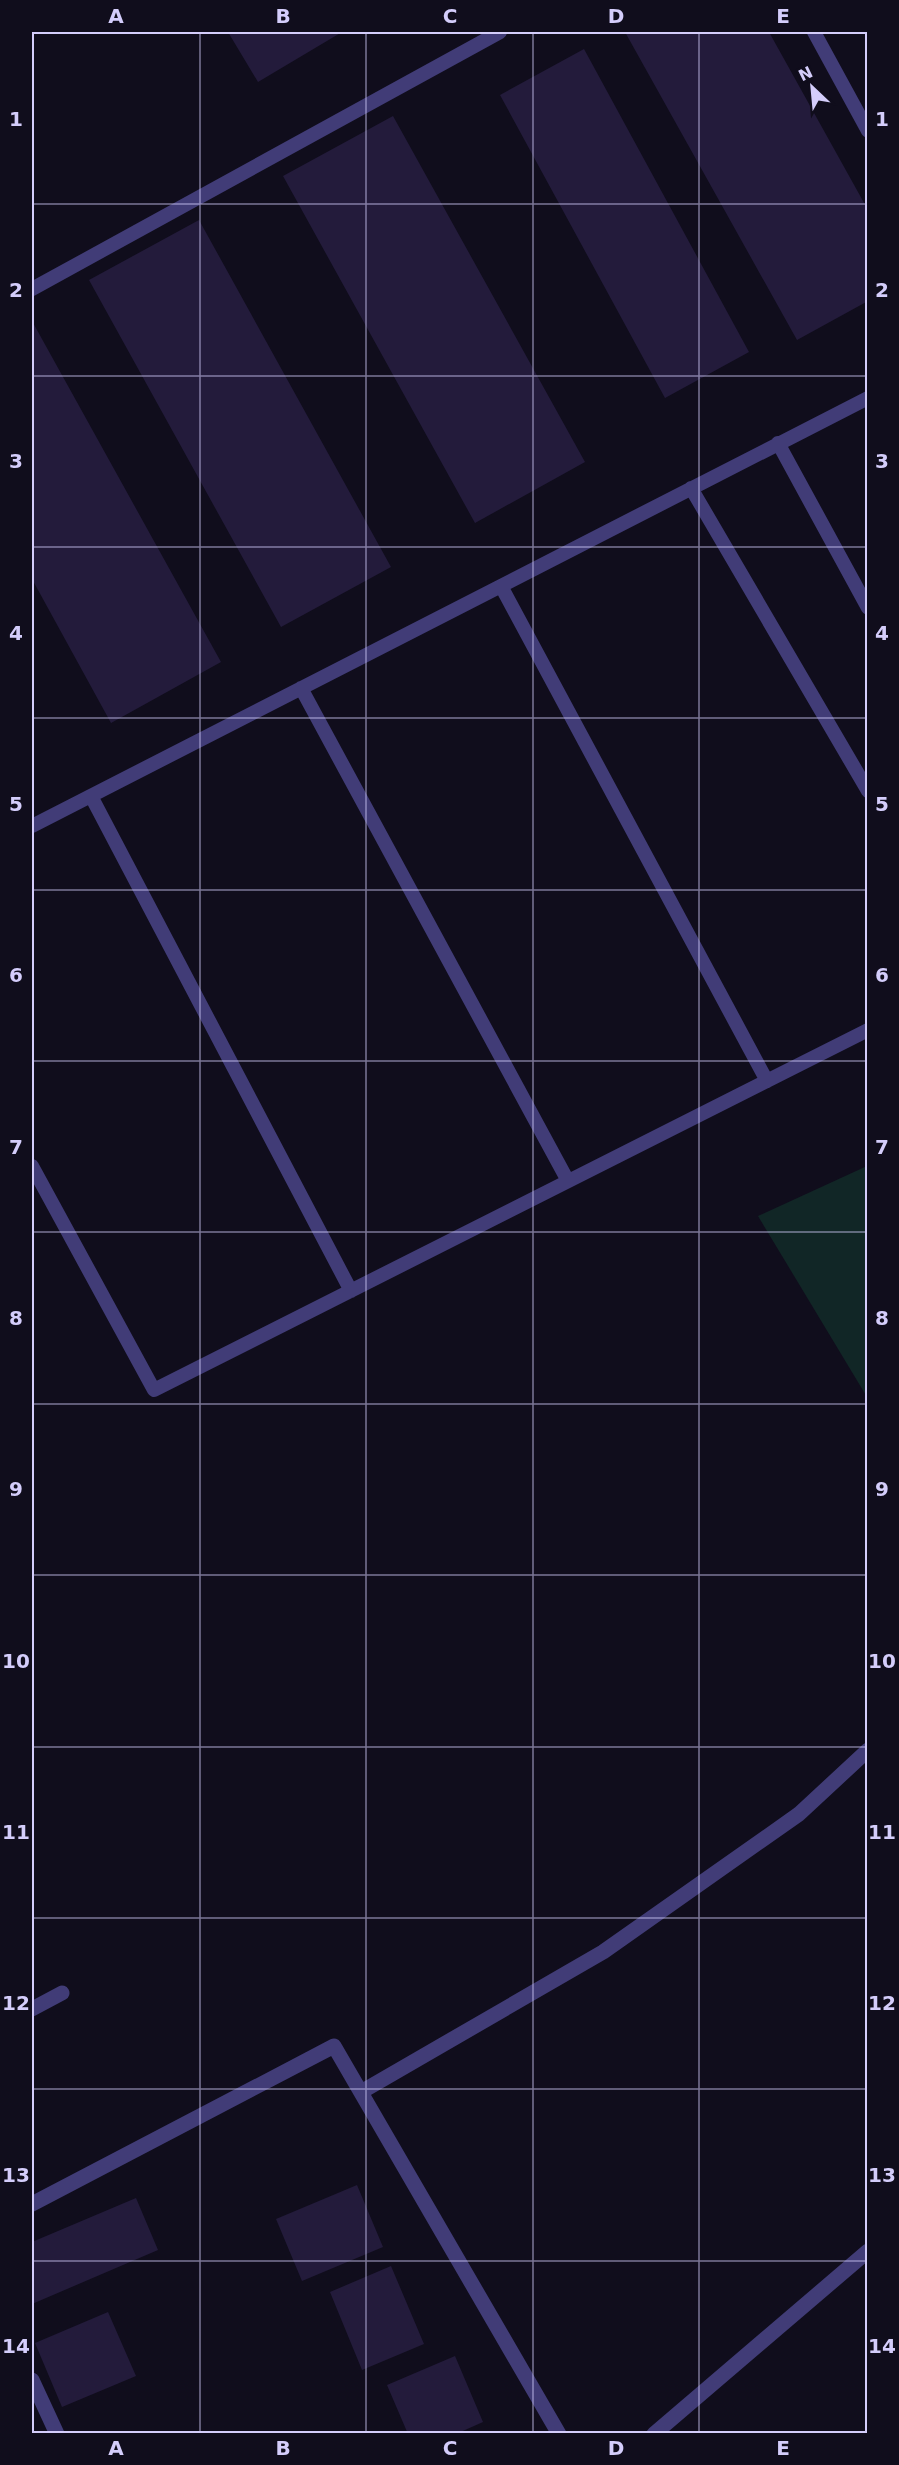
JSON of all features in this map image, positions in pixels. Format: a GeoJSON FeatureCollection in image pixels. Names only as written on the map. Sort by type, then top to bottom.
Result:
{"type":"FeatureCollection","features":[{"type":"Feature","properties":{"kind":"street"},"geometry":{"type":"LineString","coordinates":[[361,2092],[603,1953],[799,1814],[867,1750]]}},
{"type":"Feature","properties":{"kind":"street"},"geometry":{"type":"LineString","coordinates":[[32,2009],[62,1993]]}},
{"type":"Feature","properties":{"kind":"street"},"geometry":{"type":"LineString","coordinates":[[32,2204],[334,2046],[559,2433]]}},
{"type":"Feature","properties":{"kind":"street"},"geometry":{"type":"LineString","coordinates":[[654,2433],[867,2251]]}},
{"type":"Feature","properties":{"kind":"street"},"geometry":{"type":"LineString","coordinates":[[32,2380],[57,2433]]}},
{"type":"Feature","properties":{"kind":"lane"},"geometry":{"type":"LineString","coordinates":[[32,289],[500,32]]}},
{"type":"Feature","properties":{"kind":"lane"},"geometry":{"type":"LineString","coordinates":[[814,32],[867,131]]}},
{"type":"Feature","properties":{"kind":"lane"},"geometry":{"type":"LineString","coordinates":[[32,826],[867,398]]}},
{"type":"Feature","properties":{"kind":"lane"},"geometry":{"type":"LineString","coordinates":[[778,443],[867,608]]}},
{"type":"Feature","properties":{"kind":"lane"},"geometry":{"type":"LineString","coordinates":[[692,488],[867,791]]}},
{"type":"Feature","properties":{"kind":"lane"},"geometry":{"type":"LineString","coordinates":[[501,585],[767,1081]]}},
{"type":"Feature","properties":{"kind":"lane"},"geometry":{"type":"LineString","coordinates":[[301,688],[568,1181]]}},
{"type":"Feature","properties":{"kind":"lane"},"geometry":{"type":"LineString","coordinates":[[91,796],[351,1291]]}},
{"type":"Feature","properties":{"kind":"lane"},"geometry":{"type":"LineString","coordinates":[[32,1166],[154,1390],[867,1030]]}},
{"type":"Feature","properties":{"kind":"green space"},"geometry":{"type":"Polygon","coordinates":[[[867,1166],[867,1397],[758,1216],[867,1166]]]}},
{"type":"Feature","properties":{"kind":"building"},"geometry":{"type":"Polygon","coordinates":[[[228,32],[342,32],[258,82],[228,32]]]}},
{"type":"Feature","properties":{"kind":"building"},"geometry":{"type":"Polygon","coordinates":[[[625,32],[769,32],[868,210],[868,301],[797,340],[625,32]]]}},
{"type":"Feature","properties":{"kind":"building"},"geometry":{"type":"Polygon","coordinates":[[[584,49],[749,352],[665,398],[500,95],[584,49]]]}},
{"type":"Feature","properties":{"kind":"building"},"geometry":{"type":"Polygon","coordinates":[[[393,116],[585,462],[475,523],[283,176],[393,116]]]}},
{"type":"Feature","properties":{"kind":"building"},"geometry":{"type":"Polygon","coordinates":[[[199,220],[391,567],[281,627],[89,280],[199,220]]]}},
{"type":"Feature","properties":{"kind":"building"},"geometry":{"type":"Polygon","coordinates":[[[32,321],[221,662],[111,723],[32,579],[32,321]]]}},
{"type":"Feature","properties":{"kind":"building"},"geometry":{"type":"Polygon","coordinates":[[[357,2185],[383,2247],[302,2281],[276,2219],[357,2185]]]}},
{"type":"Feature","properties":{"kind":"building"},"geometry":{"type":"Polygon","coordinates":[[[136,2198],[158,2250],[32,2304],[32,2242],[136,2198]]]}},
{"type":"Feature","properties":{"kind":"building"},"geometry":{"type":"Polygon","coordinates":[[[391,2266],[424,2344],[362,2370],[330,2292],[391,2266]]]}},
{"type":"Feature","properties":{"kind":"building"},"geometry":{"type":"Polygon","coordinates":[[[108,2312],[136,2376],[62,2407],[35,2343],[108,2312]]]}},
{"type":"Feature","properties":{"kind":"building"},"geometry":{"type":"Polygon","coordinates":[[[455,2356],[483,2422],[456,2434],[408,2434],[387,2385],[455,2356]]]}}]}
